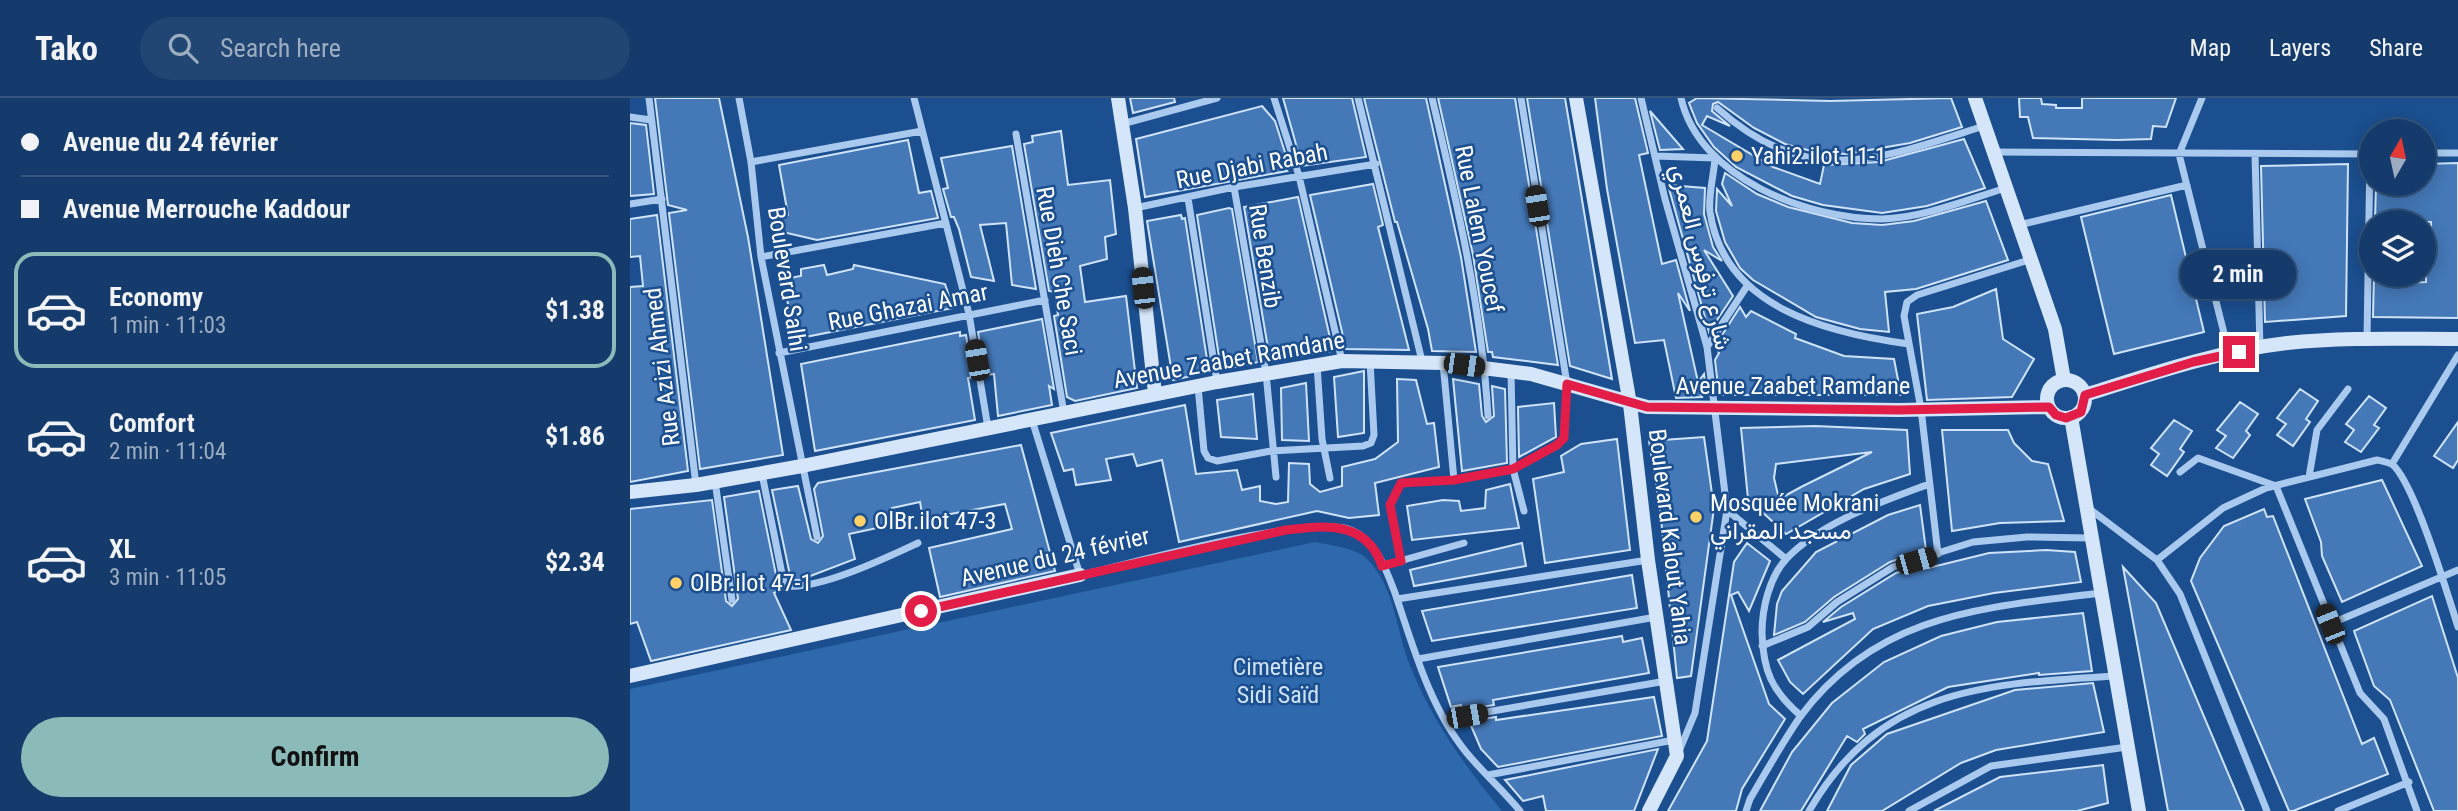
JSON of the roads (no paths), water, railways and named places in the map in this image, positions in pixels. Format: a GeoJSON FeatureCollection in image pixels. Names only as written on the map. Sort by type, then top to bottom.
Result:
{"type":"FeatureCollection","features":[{"type":"Feature","properties":{"kind":"main road"},"geometry":{"type":"LineString","coordinates":[[1118,98],[1135,208],[1155,394]]}},
{"type":"Feature","properties":{"kind":"main road","name":"Boulevard Kalout Yahia"},"geometry":{"type":"LineString","coordinates":[[1576,98],[1630,404],[1648,560],[1677,756]]}},
{"type":"Feature","properties":{"kind":"main road"},"geometry":{"type":"LineString","coordinates":[[1975,98],[2055,329],[2064,380]]}},
{"type":"Feature","properties":{"kind":"main road"},"geometry":{"type":"LineString","coordinates":[[2085,395],[2229,354],[2260,348],[2367,339],[2458,339]]}},
{"type":"Feature","properties":{"kind":"main road","name":"Avenue Zaabet Ramdane"},"geometry":{"type":"LineString","coordinates":[[630,492],[696,485],[802,466],[1155,394],[1342,361],[1422,361],[1485,368],[1567,384],[1647,407],[2049,407]]}},
{"type":"Feature","properties":{"kind":"main road"},"geometry":{"type":"LineString","coordinates":[[2064,380],[2080,385],[2085,395],[2081,412],[2070,417],[2061,417],[2049,407],[2050,390],[2064,380]]}},
{"type":"Feature","properties":{"kind":"main road"},"geometry":{"type":"LineString","coordinates":[[2070,417],[2083,505],[2139,811]]}},
{"type":"Feature","properties":{"kind":"main road","name":"Avenue du 24 février"},"geometry":{"type":"LineString","coordinates":[[630,676],[1080,575]]}},
{"type":"Feature","properties":{"kind":"main road"},"geometry":{"type":"LineString","coordinates":[[1649,811],[1677,756]]}},
{"type":"Feature","properties":{"kind":"street","name":"Rue Azizi Ahmed"},"geometry":{"type":"LineString","coordinates":[[649,98],[696,485]]}},
{"type":"Feature","properties":{"kind":"street","name":"Boulevard Salhi"},"geometry":{"type":"LineString","coordinates":[[739,98],[751,162],[761,257],[817,537]]}},
{"type":"Feature","properties":{"kind":"street"},"geometry":{"type":"LineString","coordinates":[[914,98],[969,314],[988,429]]}},
{"type":"Feature","properties":{"kind":"street"},"geometry":{"type":"LineString","coordinates":[[1122,124],[1217,98]]}},
{"type":"Feature","properties":{"kind":"street"},"geometry":{"type":"LineString","coordinates":[[1274,98],[1299,176],[1342,361]]}},
{"type":"Feature","properties":{"kind":"street"},"geometry":{"type":"LineString","coordinates":[[1358,98],[1376,163],[1422,361]]}},
{"type":"Feature","properties":{"kind":"street","name":"Rue Lalem Youcef"},"geometry":{"type":"LineString","coordinates":[[1432,98],[1448,164],[1485,368],[1488,416]]}},
{"type":"Feature","properties":{"kind":"street"},"geometry":{"type":"LineString","coordinates":[[1401,561],[1390,505],[1394,492],[1401,483],[1454,480],[1513,469],[1557,445],[1564,438],[1567,384],[1521,98]]}},
{"type":"Feature","properties":{"kind":"street","name":"شارع ترفوس العمري"},"geometry":{"type":"LineString","coordinates":[[1641,98],[1707,347],[1727,510],[1695,713],[1677,756]]}},
{"type":"Feature","properties":{"kind":"street"},"geometry":{"type":"LineString","coordinates":[[1681,98],[1695,134],[1715,158],[1758,188],[1804,206],[1882,219],[1919,213],[2006,188]]}},
{"type":"Feature","properties":{"kind":"street"},"geometry":{"type":"LineString","coordinates":[[2202,98],[2179,154],[2229,354]]}},
{"type":"Feature","properties":{"kind":"street"},"geometry":{"type":"LineString","coordinates":[[1717,108],[1744,133],[1786,153],[1839,161],[1890,156],[1984,126]]}},
{"type":"Feature","properties":{"kind":"street"},"geometry":{"type":"LineString","coordinates":[[630,117],[651,120]]}},
{"type":"Feature","properties":{"kind":"street"},"geometry":{"type":"LineString","coordinates":[[751,162],[922,131]]}},
{"type":"Feature","properties":{"kind":"street","name":"Rue Dieh Che Saci"},"geometry":{"type":"LineString","coordinates":[[1016,134],[1064,414]]}},
{"type":"Feature","properties":{"kind":"street"},"geometry":{"type":"LineString","coordinates":[[1993,152],[2359,153]]}},
{"type":"Feature","properties":{"kind":"street"},"geometry":{"type":"LineString","coordinates":[[2436,153],[2458,153]]}},
{"type":"Feature","properties":{"kind":"street"},"geometry":{"type":"LineString","coordinates":[[2255,154],[2260,348]]}},
{"type":"Feature","properties":{"kind":"street"},"geometry":{"type":"LineString","coordinates":[[1656,156],[1715,158]]}},
{"type":"Feature","properties":{"kind":"street"},"geometry":{"type":"LineString","coordinates":[[1715,158],[1710,210],[1723,256],[1748,286],[1785,311],[1827,330],[1864,339],[1909,344]]}},
{"type":"Feature","properties":{"kind":"street","name":"Rue Djabi Rabah"},"geometry":{"type":"LineString","coordinates":[[1135,208],[1234,187],[1376,163]]}},
{"type":"Feature","properties":{"kind":"street"},"geometry":{"type":"LineString","coordinates":[[2019,225],[2186,185]]}},
{"type":"Feature","properties":{"kind":"street","name":"Rue Benzib"},"geometry":{"type":"LineString","coordinates":[[1234,187],[1266,373],[1271,451],[1276,477]]}},
{"type":"Feature","properties":{"kind":"street"},"geometry":{"type":"LineString","coordinates":[[2367,339],[2370,196]]}},
{"type":"Feature","properties":{"kind":"street"},"geometry":{"type":"LineString","coordinates":[[1188,198],[1217,382]]}},
{"type":"Feature","properties":{"kind":"street"},"geometry":{"type":"LineString","coordinates":[[630,204],[662,199]]}},
{"type":"Feature","properties":{"kind":"street"},"geometry":{"type":"LineString","coordinates":[[761,257],[946,223]]}},
{"type":"Feature","properties":{"kind":"street"},"geometry":{"type":"LineString","coordinates":[[1938,554],[1922,409],[1904,316],[1907,302],[1917,295],[2032,259]]}},
{"type":"Feature","properties":{"kind":"street"},"geometry":{"type":"LineString","coordinates":[[1707,347],[1748,286]]}},
{"type":"Feature","properties":{"kind":"street","name":"Rue Ghazai Amar"},"geometry":{"type":"LineString","coordinates":[[779,353],[1045,300]]}},
{"type":"Feature","properties":{"kind":"street"},"geometry":{"type":"LineString","coordinates":[[2392,464],[2458,355]]}},
{"type":"Feature","properties":{"kind":"street"},"geometry":{"type":"LineString","coordinates":[[1198,386],[1204,451],[1208,458],[1217,461],[1271,451],[1324,449],[1371,443],[1374,435],[1370,361]]}},
{"type":"Feature","properties":{"kind":"street"},"geometry":{"type":"LineString","coordinates":[[1443,363],[1454,480]]}},
{"type":"Feature","properties":{"kind":"street"},"geometry":{"type":"LineString","coordinates":[[1317,365],[1324,449],[1330,478]]}},
{"type":"Feature","properties":{"kind":"street"},"geometry":{"type":"LineString","coordinates":[[1511,372],[1513,469],[1524,511]]}},
{"type":"Feature","properties":{"kind":"street"},"geometry":{"type":"LineString","coordinates":[[2309,477],[2317,430],[2348,389]]}},
{"type":"Feature","properties":{"kind":"street"},"geometry":{"type":"LineString","coordinates":[[1032,420],[1080,575]]}},
{"type":"Feature","properties":{"kind":"street"},"geometry":{"type":"LineString","coordinates":[[2180,472],[2198,458],[2276,486],[2360,693],[2384,719],[2409,782],[2417,811]]}},
{"type":"Feature","properties":{"kind":"street"},"geometry":{"type":"LineString","coordinates":[[2157,560],[2223,508],[2276,486],[2377,460],[2392,464],[2408,489],[2443,576],[2458,627]]}},
{"type":"Feature","properties":{"kind":"street"},"geometry":{"type":"LineString","coordinates":[[762,473],[783,579],[787,586],[814,583],[877,562],[918,543]]}},
{"type":"Feature","properties":{"kind":"street"},"geometry":{"type":"LineString","coordinates":[[715,481],[732,600]]}},
{"type":"Feature","properties":{"kind":"street"},"geometry":{"type":"LineString","coordinates":[[1801,716],[1780,697],[1763,661],[1762,610],[1786,559],[1821,533],[1865,509],[1929,484]]}},
{"type":"Feature","properties":{"kind":"street"},"geometry":{"type":"LineString","coordinates":[[2083,505],[2157,560],[2180,594],[2267,811]]}},
{"type":"Feature","properties":{"kind":"street"},"geometry":{"type":"LineString","coordinates":[[1727,510],[1786,559]]}},
{"type":"Feature","properties":{"kind":"street","name":"Avenue du 24 février"},"geometry":{"type":"LineString","coordinates":[[1080,575],[1286,530],[1324,525],[1352,531],[1376,548],[1418,659],[1446,719],[1465,751],[1520,811]]}},
{"type":"Feature","properties":{"kind":"street"},"geometry":{"type":"LineString","coordinates":[[1762,646],[1808,626],[1837,602],[1893,567],[1973,542],[2027,537],[2090,538]]}},
{"type":"Feature","properties":{"kind":"street"},"geometry":{"type":"LineString","coordinates":[[1382,566],[1464,543]]}},
{"type":"Feature","properties":{"kind":"street"},"geometry":{"type":"LineString","coordinates":[[1397,599],[1648,560]]}},
{"type":"Feature","properties":{"kind":"street"},"geometry":{"type":"LineString","coordinates":[[2330,624],[2458,570]]}},
{"type":"Feature","properties":{"kind":"street"},"geometry":{"type":"LineString","coordinates":[[1746,811],[1750,799],[1801,716],[1841,674],[1877,646],[1929,621],[1978,609],[2100,593]]}},
{"type":"Feature","properties":{"kind":"street"},"geometry":{"type":"LineString","coordinates":[[1418,659],[1657,617]]}},
{"type":"Feature","properties":{"kind":"street"},"geometry":{"type":"LineString","coordinates":[[1809,811],[1829,776],[1856,749],[1915,710],[1949,695],[1988,686],[2114,676]]}},
{"type":"Feature","properties":{"kind":"street"},"geometry":{"type":"LineString","coordinates":[[1446,719],[1666,681]]}},
{"type":"Feature","properties":{"kind":"street"},"geometry":{"type":"LineString","coordinates":[[1488,775],[1674,740]]}},
{"type":"Feature","properties":{"kind":"street"},"geometry":{"type":"LineString","coordinates":[[1909,811],[1991,766],[2127,747]]}},
{"type":"Feature","properties":{"kind":"street"},"geometry":{"type":"LineString","coordinates":[[2338,811],[2409,782]]}},
{"type":"Feature","properties":{"kind":"place","name":"Yahi2.ilot 11-1"},"geometry":{"type":"Point","coordinates":[1737,156]}},
{"type":"Feature","properties":{"kind":"place","name":"Mosquée Mokrani مسجد المقراني"},"geometry":{"type":"Point","coordinates":[1696,517]}},
{"type":"Feature","properties":{"kind":"place","name":"OlBr.ilot 47-3"},"geometry":{"type":"Point","coordinates":[860,521]}},
{"type":"Feature","properties":{"kind":"place","name":"OlBr.ilot 47-1"},"geometry":{"type":"Point","coordinates":[676,583]}},
{"type":"Feature","properties":{"kind":"park label","name":"Cimetière Sidi Saïd"},"geometry":{"type":"Point","coordinates":[1278,681]}}]}
